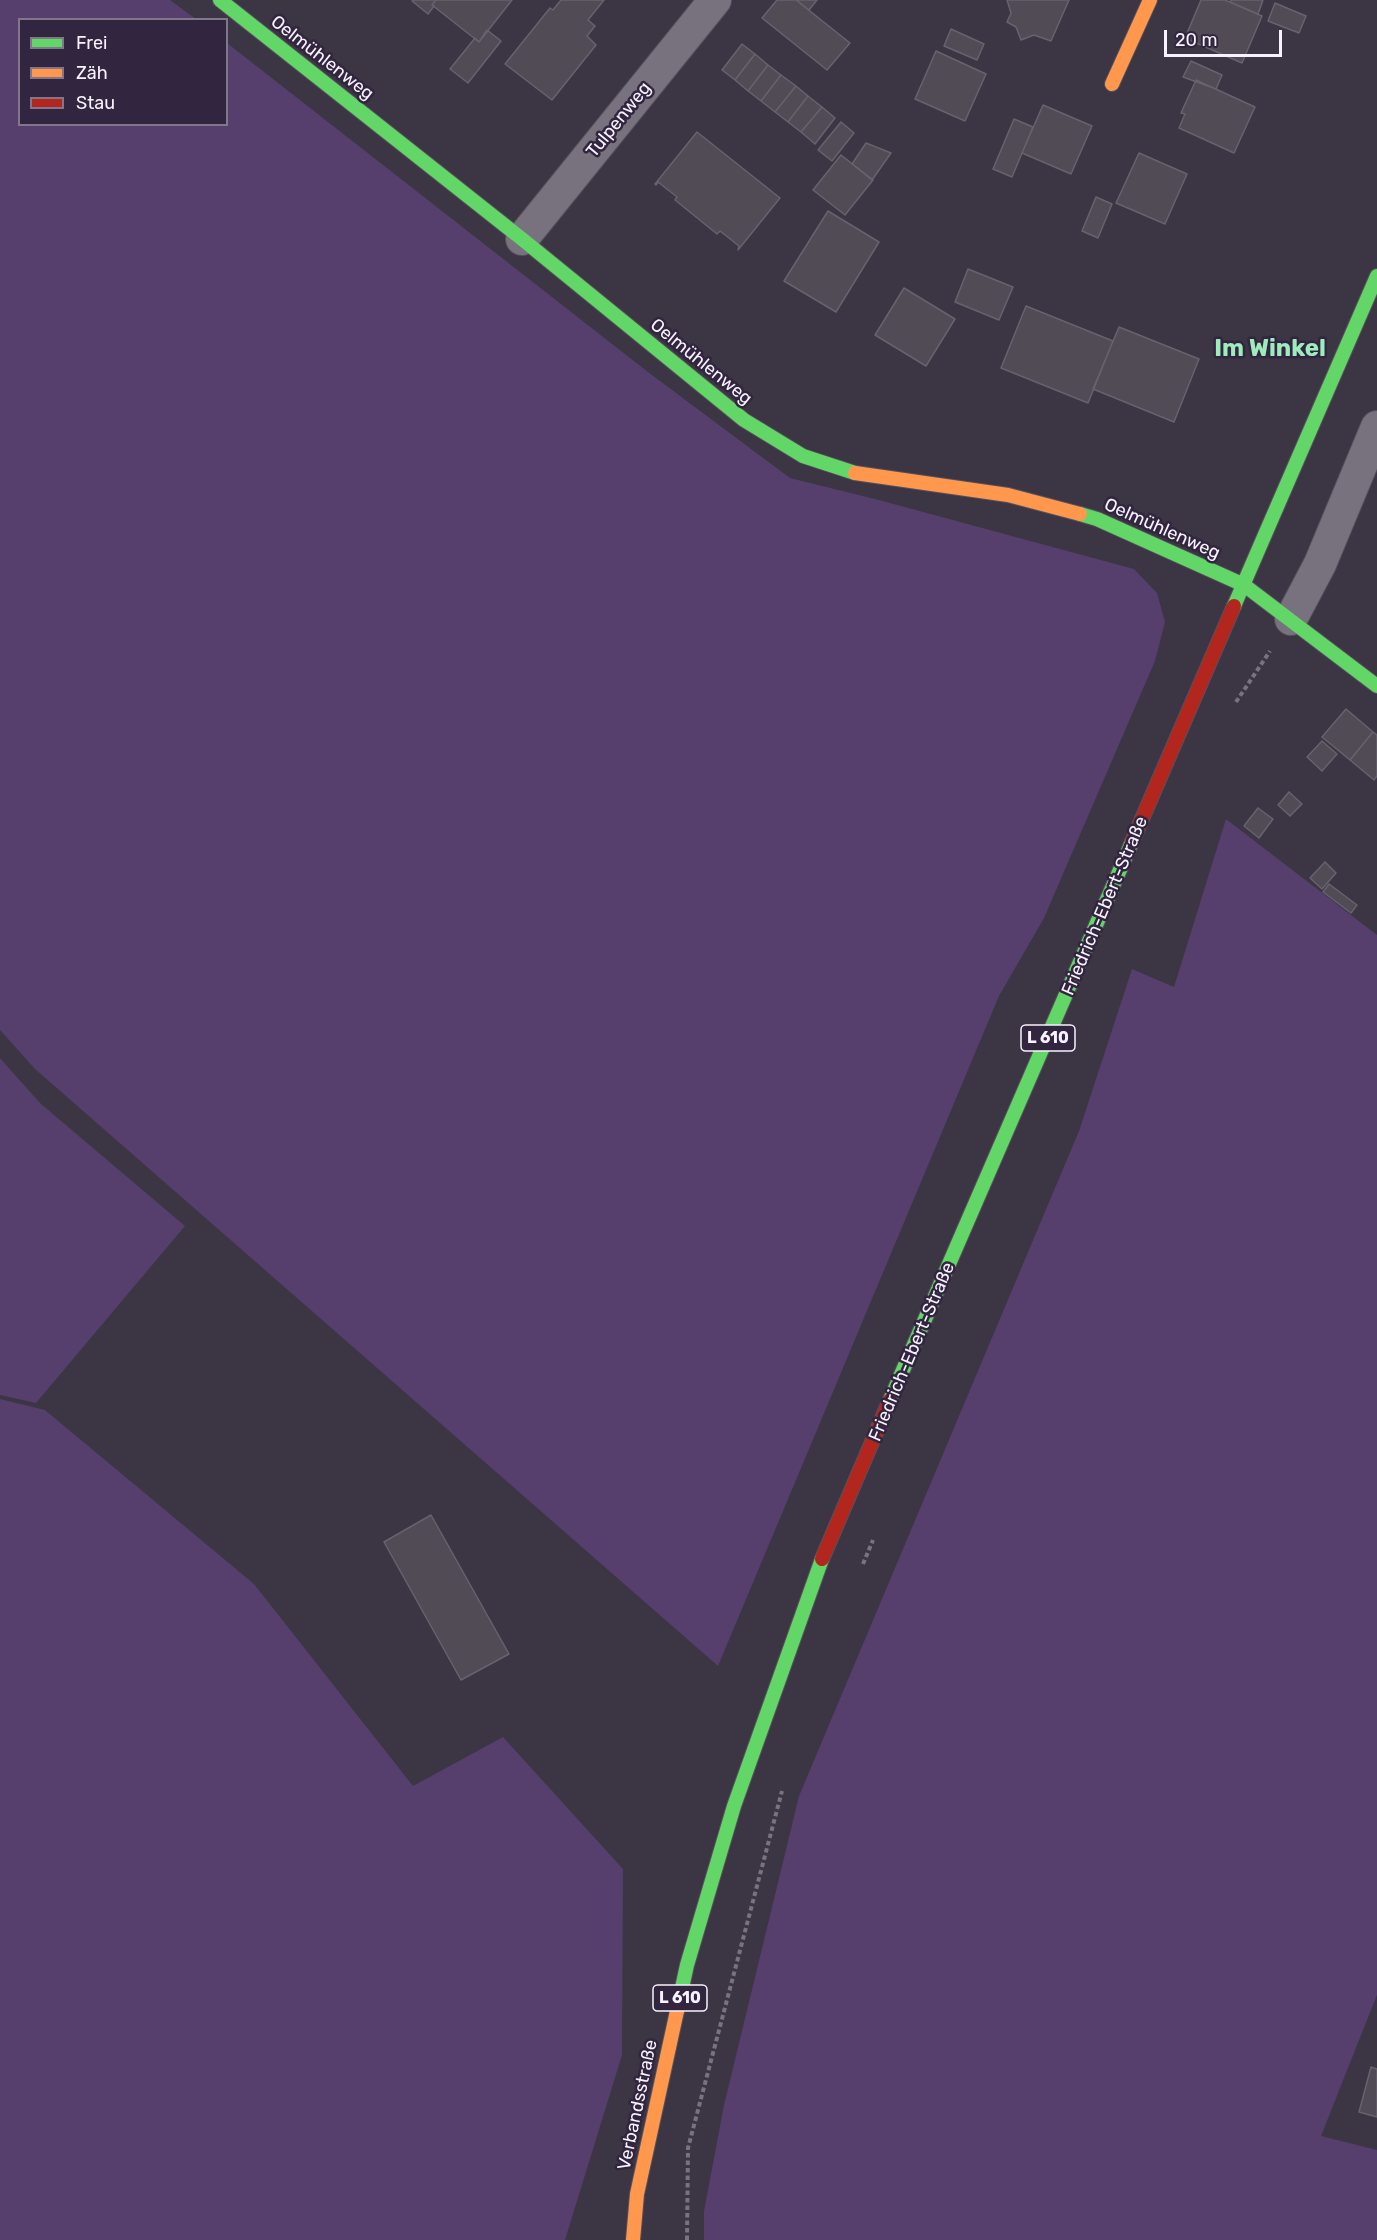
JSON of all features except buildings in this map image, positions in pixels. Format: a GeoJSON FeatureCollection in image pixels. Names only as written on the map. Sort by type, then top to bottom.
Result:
{"type":"FeatureCollection","features":[{"type":"Feature","properties":{"kind":"main road","name":"Oelmühlenweg"},"geometry":{"type":"LineString","coordinates":[[220,0],[522,239],[744,420],[803,456],[863,476],[1008,495],[1097,519],[1244,585],[1377,686]]}},
{"type":"Feature","properties":{"kind":"main road"},"geometry":{"type":"LineString","coordinates":[[1112,84],[1150,0]]}},
{"type":"Feature","properties":{"kind":"main road","name":"Friedrich-Ebert-Straße"},"geometry":{"type":"LineString","coordinates":[[734,1806],[829,1541],[1377,276]]}},
{"type":"Feature","properties":{"kind":"main road","name":"Verbandsstraße"},"geometry":{"type":"LineString","coordinates":[[633,2240],[637,2194],[687,1965],[734,1806]]}},
{"type":"Feature","properties":{"kind":"street","name":"Tulpenweg"},"geometry":{"type":"LineString","coordinates":[[522,239],[715,0]]}},
{"type":"Feature","properties":{"kind":"street"},"geometry":{"type":"LineString","coordinates":[[1291,619],[1320,564],[1377,427]]}},
{"type":"Feature","properties":{"kind":"path"},"geometry":{"type":"LineString","coordinates":[[1233,705],[1291,619]]}},
{"type":"Feature","properties":{"kind":"path"},"geometry":{"type":"LineString","coordinates":[[859,1575],[877,1531]]}},
{"type":"Feature","properties":{"kind":"path"},"geometry":{"type":"LineString","coordinates":[[687,2240],[688,2148],[784,1782]]}},
{"type":"Feature","properties":{"kind":"shaded area"},"geometry":{"type":"Polygon","coordinates":[[[0,0],[170,0],[195,18],[18,18],[18,126],[228,126],[228,44],[648,372],[790,478],[1134,569],[1157,593],[1165,622],[1155,661],[1044,918],[999,996],[718,1666],[35,1069],[0,1030],[0,0]]]}},
{"type":"Feature","properties":{"kind":"shaded area"},"geometry":{"type":"Polygon","coordinates":[[[1226,819],[1377,935],[1377,1995],[1321,2136],[1377,2150],[1377,2240],[704,2240],[704,2211],[724,2105],[799,1796],[1079,1131],[1132,969],[1174,987],[1226,819]]]}},
{"type":"Feature","properties":{"kind":"shaded area"},"geometry":{"type":"Polygon","coordinates":[[[0,1058],[40,1103],[185,1226],[36,1403],[0,1395],[0,1058]]]}},
{"type":"Feature","properties":{"kind":"shaded area"},"geometry":{"type":"Polygon","coordinates":[[[0,1399],[45,1410],[254,1584],[413,1786],[503,1737],[623,1869],[622,2055],[565,2240],[0,2240],[0,1399]]]}},
{"type":"Feature","properties":{"kind":"traffic: fast"},"geometry":{"type":"LineString","coordinates":[[220,0],[522,239],[744,420],[803,456],[855,473]]}},
{"type":"Feature","properties":{"kind":"traffic: fast"},"geometry":{"type":"LineString","coordinates":[[1234,606],[1377,276]]}},
{"type":"Feature","properties":{"kind":"traffic: fast"},"geometry":{"type":"LineString","coordinates":[[1080,514],[1097,519],[1244,585],[1377,686]]}},
{"type":"Feature","properties":{"kind":"traffic: fast"},"geometry":{"type":"LineString","coordinates":[[890,1400],[1132,842]]}},
{"type":"Feature","properties":{"kind":"traffic: fast"},"geometry":{"type":"LineString","coordinates":[[677,2011],[687,1965],[734,1806],[822,1559]]}},
{"type":"Feature","properties":{"kind":"traffic: slow"},"geometry":{"type":"LineString","coordinates":[[1112,84],[1150,0]]}},
{"type":"Feature","properties":{"kind":"traffic: slow"},"geometry":{"type":"LineString","coordinates":[[855,473],[1008,495],[1080,514]]}},
{"type":"Feature","properties":{"kind":"traffic: slow"},"geometry":{"type":"LineString","coordinates":[[633,2240],[637,2194],[677,2011]]}},
{"type":"Feature","properties":{"kind":"traffic: jam"},"geometry":{"type":"LineString","coordinates":[[1132,842],[1234,606]]}},
{"type":"Feature","properties":{"kind":"traffic: jam"},"geometry":{"type":"LineString","coordinates":[[822,1559],[890,1400]]}},
{"type":"Feature","properties":{"kind":"district","name":"Im Winkel"},"geometry":{"type":"Point","coordinates":[1270,349]}}]}
